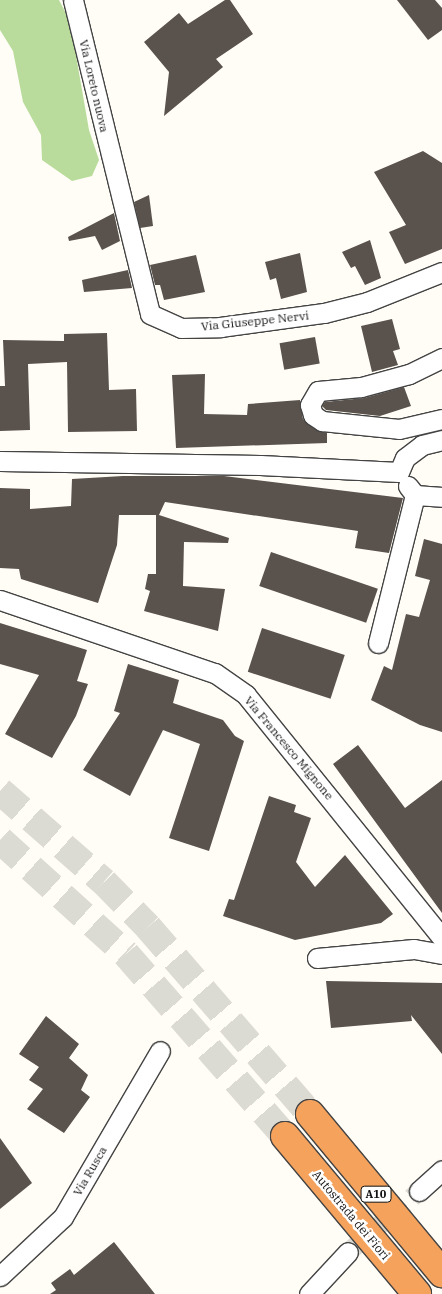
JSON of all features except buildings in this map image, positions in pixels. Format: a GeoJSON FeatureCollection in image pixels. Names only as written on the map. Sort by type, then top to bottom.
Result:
{"type":"FeatureCollection","features":[{"type":"Feature","properties":{"kind":"highway","name":"A10"},"geometry":{"type":"LineString","coordinates":[[310,1114],[442,1274]]}},
{"type":"Feature","properties":{"kind":"highway","name":"Autostrada dei Fiori"},"geometry":{"type":"LineString","coordinates":[[285,1136],[417,1294]]}},
{"type":"Feature","properties":{"kind":"street","name":"Via Loreto nuova"},"geometry":{"type":"LineString","coordinates":[[73,0],[114,172]]}},
{"type":"Feature","properties":{"kind":"street","name":"Via Giuseppe Nervi"},"geometry":{"type":"LineString","coordinates":[[114,172],[145,304],[161,321],[181,328],[220,327],[324,313],[366,302],[442,272]]}},
{"type":"Feature","properties":{"kind":"street"},"geometry":{"type":"LineString","coordinates":[[442,358],[408,374],[361,387],[318,391],[310,405],[313,415],[322,421],[400,429],[442,420]]}},
{"type":"Feature","properties":{"kind":"street"},"geometry":{"type":"LineString","coordinates":[[399,472],[405,458],[422,445],[442,440]]}},
{"type":"Feature","properties":{"kind":"street"},"geometry":{"type":"LineString","coordinates":[[0,461],[260,465],[399,472]]}},
{"type":"Feature","properties":{"kind":"street"},"geometry":{"type":"LineString","coordinates":[[378,643],[415,495],[399,472]]}},
{"type":"Feature","properties":{"kind":"street"},"geometry":{"type":"LineString","coordinates":[[415,495],[442,497]]}},
{"type":"Feature","properties":{"kind":"street","name":"Via Francesco Mignone"},"geometry":{"type":"LineString","coordinates":[[0,600],[215,673],[246,695],[442,938]]}},
{"type":"Feature","properties":{"kind":"street"},"geometry":{"type":"LineString","coordinates":[[317,958],[414,949],[442,954]]}},
{"type":"Feature","properties":{"kind":"street","name":"Via Rusca"},"geometry":{"type":"LineString","coordinates":[[0,1276],[63,1217],[142,1076],[160,1051]]}},
{"type":"Feature","properties":{"kind":"street"},"geometry":{"type":"LineString","coordinates":[[418,1191],[442,1170]]}},
{"type":"Feature","properties":{"kind":"street"},"geometry":{"type":"LineString","coordinates":[[309,1294],[348,1252]]}},
{"type":"Feature","properties":{"kind":"green space"},"geometry":{"type":"Polygon","coordinates":[[[0,0],[59,0],[70,21],[89,130],[99,160],[92,176],[72,181],[42,160],[41,135],[23,102],[13,51],[0,30],[0,0]]]}},
{"type":"Feature","properties":{"kind":"tunnel"},"geometry":{"type":"LineString","coordinates":[[0,791],[104,882],[148,927],[310,1114]]}},
{"type":"Feature","properties":{"kind":"tunnel"},"geometry":{"type":"LineString","coordinates":[[0,840],[126,954],[285,1136]]}},
{"type":"Feature","properties":{"kind":"tunnel"},"geometry":{"type":"LineString","coordinates":[[348,1252],[419,1191]]}}]}
